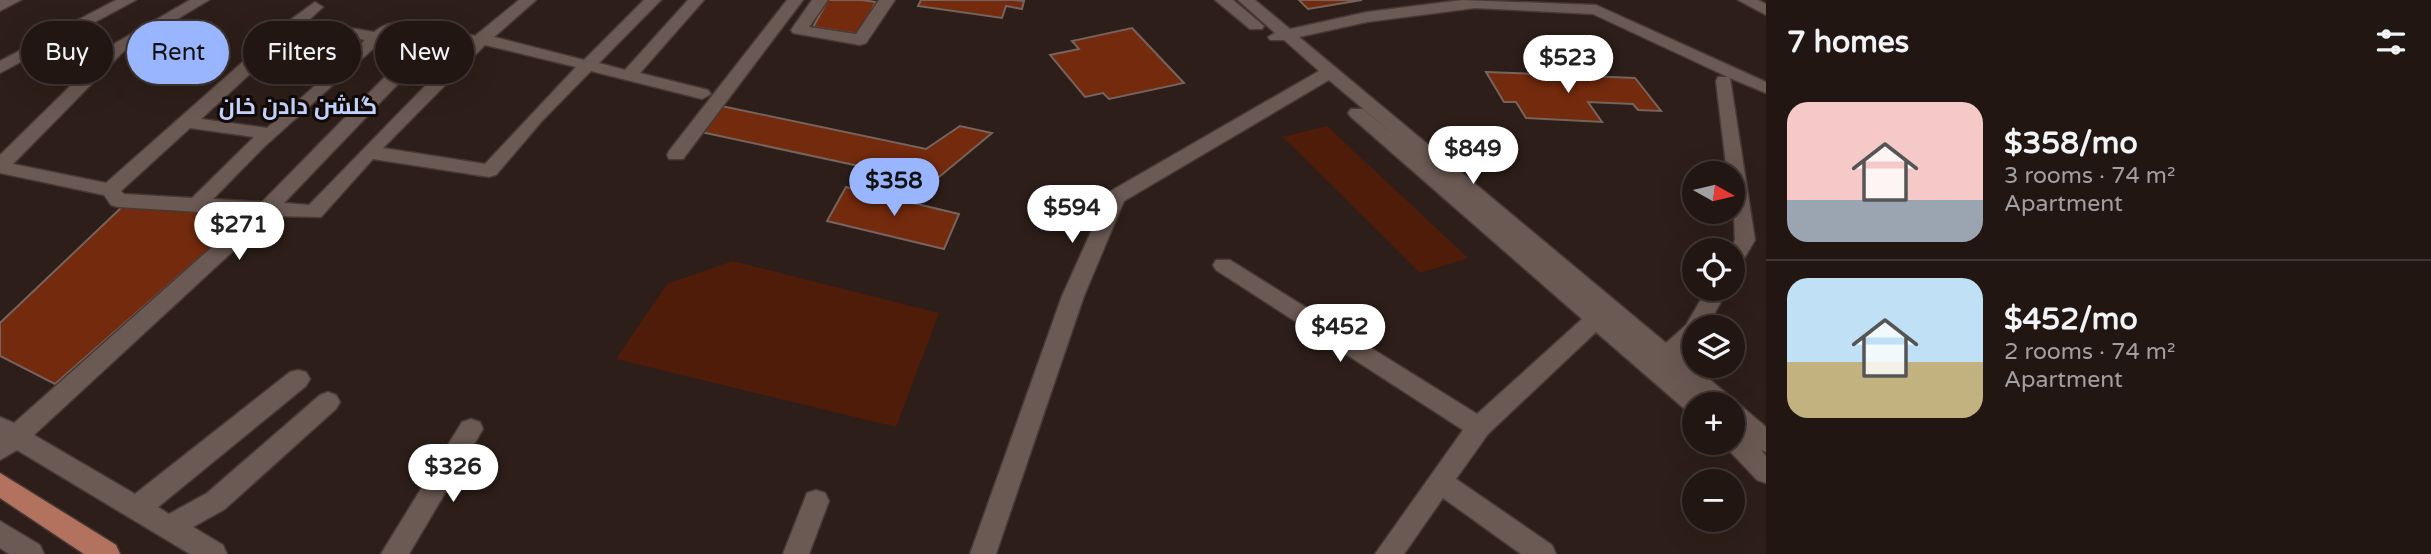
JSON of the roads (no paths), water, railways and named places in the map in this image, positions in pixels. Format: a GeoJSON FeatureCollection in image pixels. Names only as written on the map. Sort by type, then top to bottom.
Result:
{"type":"FeatureCollection","features":[{"type":"Feature","properties":{"kind":"main road"},"geometry":{"type":"LineString","coordinates":[[0,484],[107,554]]}},
{"type":"Feature","properties":{"kind":"street"},"geometry":{"type":"LineString","coordinates":[[0,6],[13,0]]}},
{"type":"Feature","properties":{"kind":"street"},"geometry":{"type":"LineString","coordinates":[[0,68],[128,0]]}},
{"type":"Feature","properties":{"kind":"street"},"geometry":{"type":"LineString","coordinates":[[201,0],[118,48],[34,129],[0,167],[110,190],[118,200],[314,212],[480,40],[526,0]]}},
{"type":"Feature","properties":{"kind":"street"},"geometry":{"type":"LineString","coordinates":[[369,152],[489,171],[536,117],[653,0]]}},
{"type":"Feature","properties":{"kind":"street"},"geometry":{"type":"LineString","coordinates":[[629,76],[696,0]]}},
{"type":"Feature","properties":{"kind":"street"},"geometry":{"type":"LineString","coordinates":[[676,155],[795,0]]}},
{"type":"Feature","properties":{"kind":"street"},"geometry":{"type":"LineString","coordinates":[[820,0],[799,30],[860,40],[887,0]]}},
{"type":"Feature","properties":{"kind":"street"},"geometry":{"type":"LineString","coordinates":[[1223,0],[1279,37],[1367,17],[1490,2],[1594,5],[1766,88]]}},
{"type":"Feature","properties":{"kind":"street"},"geometry":{"type":"LineString","coordinates":[[1246,0],[1279,37],[1597,317],[1707,392]]}},
{"type":"Feature","properties":{"kind":"street"},"geometry":{"type":"LineString","coordinates":[[1746,0],[1766,10]]}},
{"type":"Feature","properties":{"kind":"street"},"geometry":{"type":"LineString","coordinates":[[298,21],[314,7]]}},
{"type":"Feature","properties":{"kind":"street"},"geometry":{"type":"LineString","coordinates":[[361,51],[375,39]]}},
{"type":"Feature","properties":{"kind":"street"},"geometry":{"type":"LineString","coordinates":[[474,39],[702,94]]}},
{"type":"Feature","properties":{"kind":"street"},"geometry":{"type":"LineString","coordinates":[[110,190],[243,71]]}},
{"type":"Feature","properties":{"kind":"street"},"geometry":{"type":"LineString","coordinates":[[1323,76],[1657,358],[1685,392]]}},
{"type":"Feature","properties":{"kind":"street"},"geometry":{"type":"LineString","coordinates":[[983,554],[1073,296],[1116,197],[1323,76]]}},
{"type":"Feature","properties":{"kind":"street"},"geometry":{"type":"LineString","coordinates":[[1724,82],[1745,238]]}},
{"type":"Feature","properties":{"kind":"street"},"geometry":{"type":"LineString","coordinates":[[197,204],[258,143],[325,84]]}},
{"type":"Feature","properties":{"kind":"street"},"geometry":{"type":"LineString","coordinates":[[215,554],[5,438],[268,208],[388,84]]}},
{"type":"Feature","properties":{"kind":"street"},"geometry":{"type":"LineString","coordinates":[[186,122],[271,134]]}},
{"type":"Feature","properties":{"kind":"street"},"geometry":{"type":"LineString","coordinates":[[1223,265],[1479,427]]}},
{"type":"Feature","properties":{"kind":"street"},"geometry":{"type":"LineString","coordinates":[[1388,554],[1479,427],[1597,317]]}},
{"type":"Feature","properties":{"kind":"street"},"geometry":{"type":"LineString","coordinates":[[1657,358],[1682,345]]}},
{"type":"Feature","properties":{"kind":"street"},"geometry":{"type":"LineString","coordinates":[[136,508],[298,379]]}},
{"type":"Feature","properties":{"kind":"street"},"geometry":{"type":"LineString","coordinates":[[169,527],[216,501],[328,402]]}},
{"type":"Feature","properties":{"kind":"street"},"geometry":{"type":"LineString","coordinates":[[1745,423],[1766,442]]}},
{"type":"Feature","properties":{"kind":"street"},"geometry":{"type":"LineString","coordinates":[[394,554],[471,429]]}},
{"type":"Feature","properties":{"kind":"street"},"geometry":{"type":"LineString","coordinates":[[1745,451],[1766,472]]}},
{"type":"Feature","properties":{"kind":"street"},"geometry":{"type":"LineString","coordinates":[[1440,482],[1543,554]]}},
{"type":"Feature","properties":{"kind":"street"},"geometry":{"type":"LineString","coordinates":[[796,554],[816,500]]}},
{"type":"Feature","properties":{"kind":"street"},"geometry":{"type":"LineString","coordinates":[[0,533],[31,554]]}},
{"type":"Feature","properties":{"kind":"district","name":"گلشن دادن خان"},"geometry":{"type":"Point","coordinates":[298,107]}}]}
